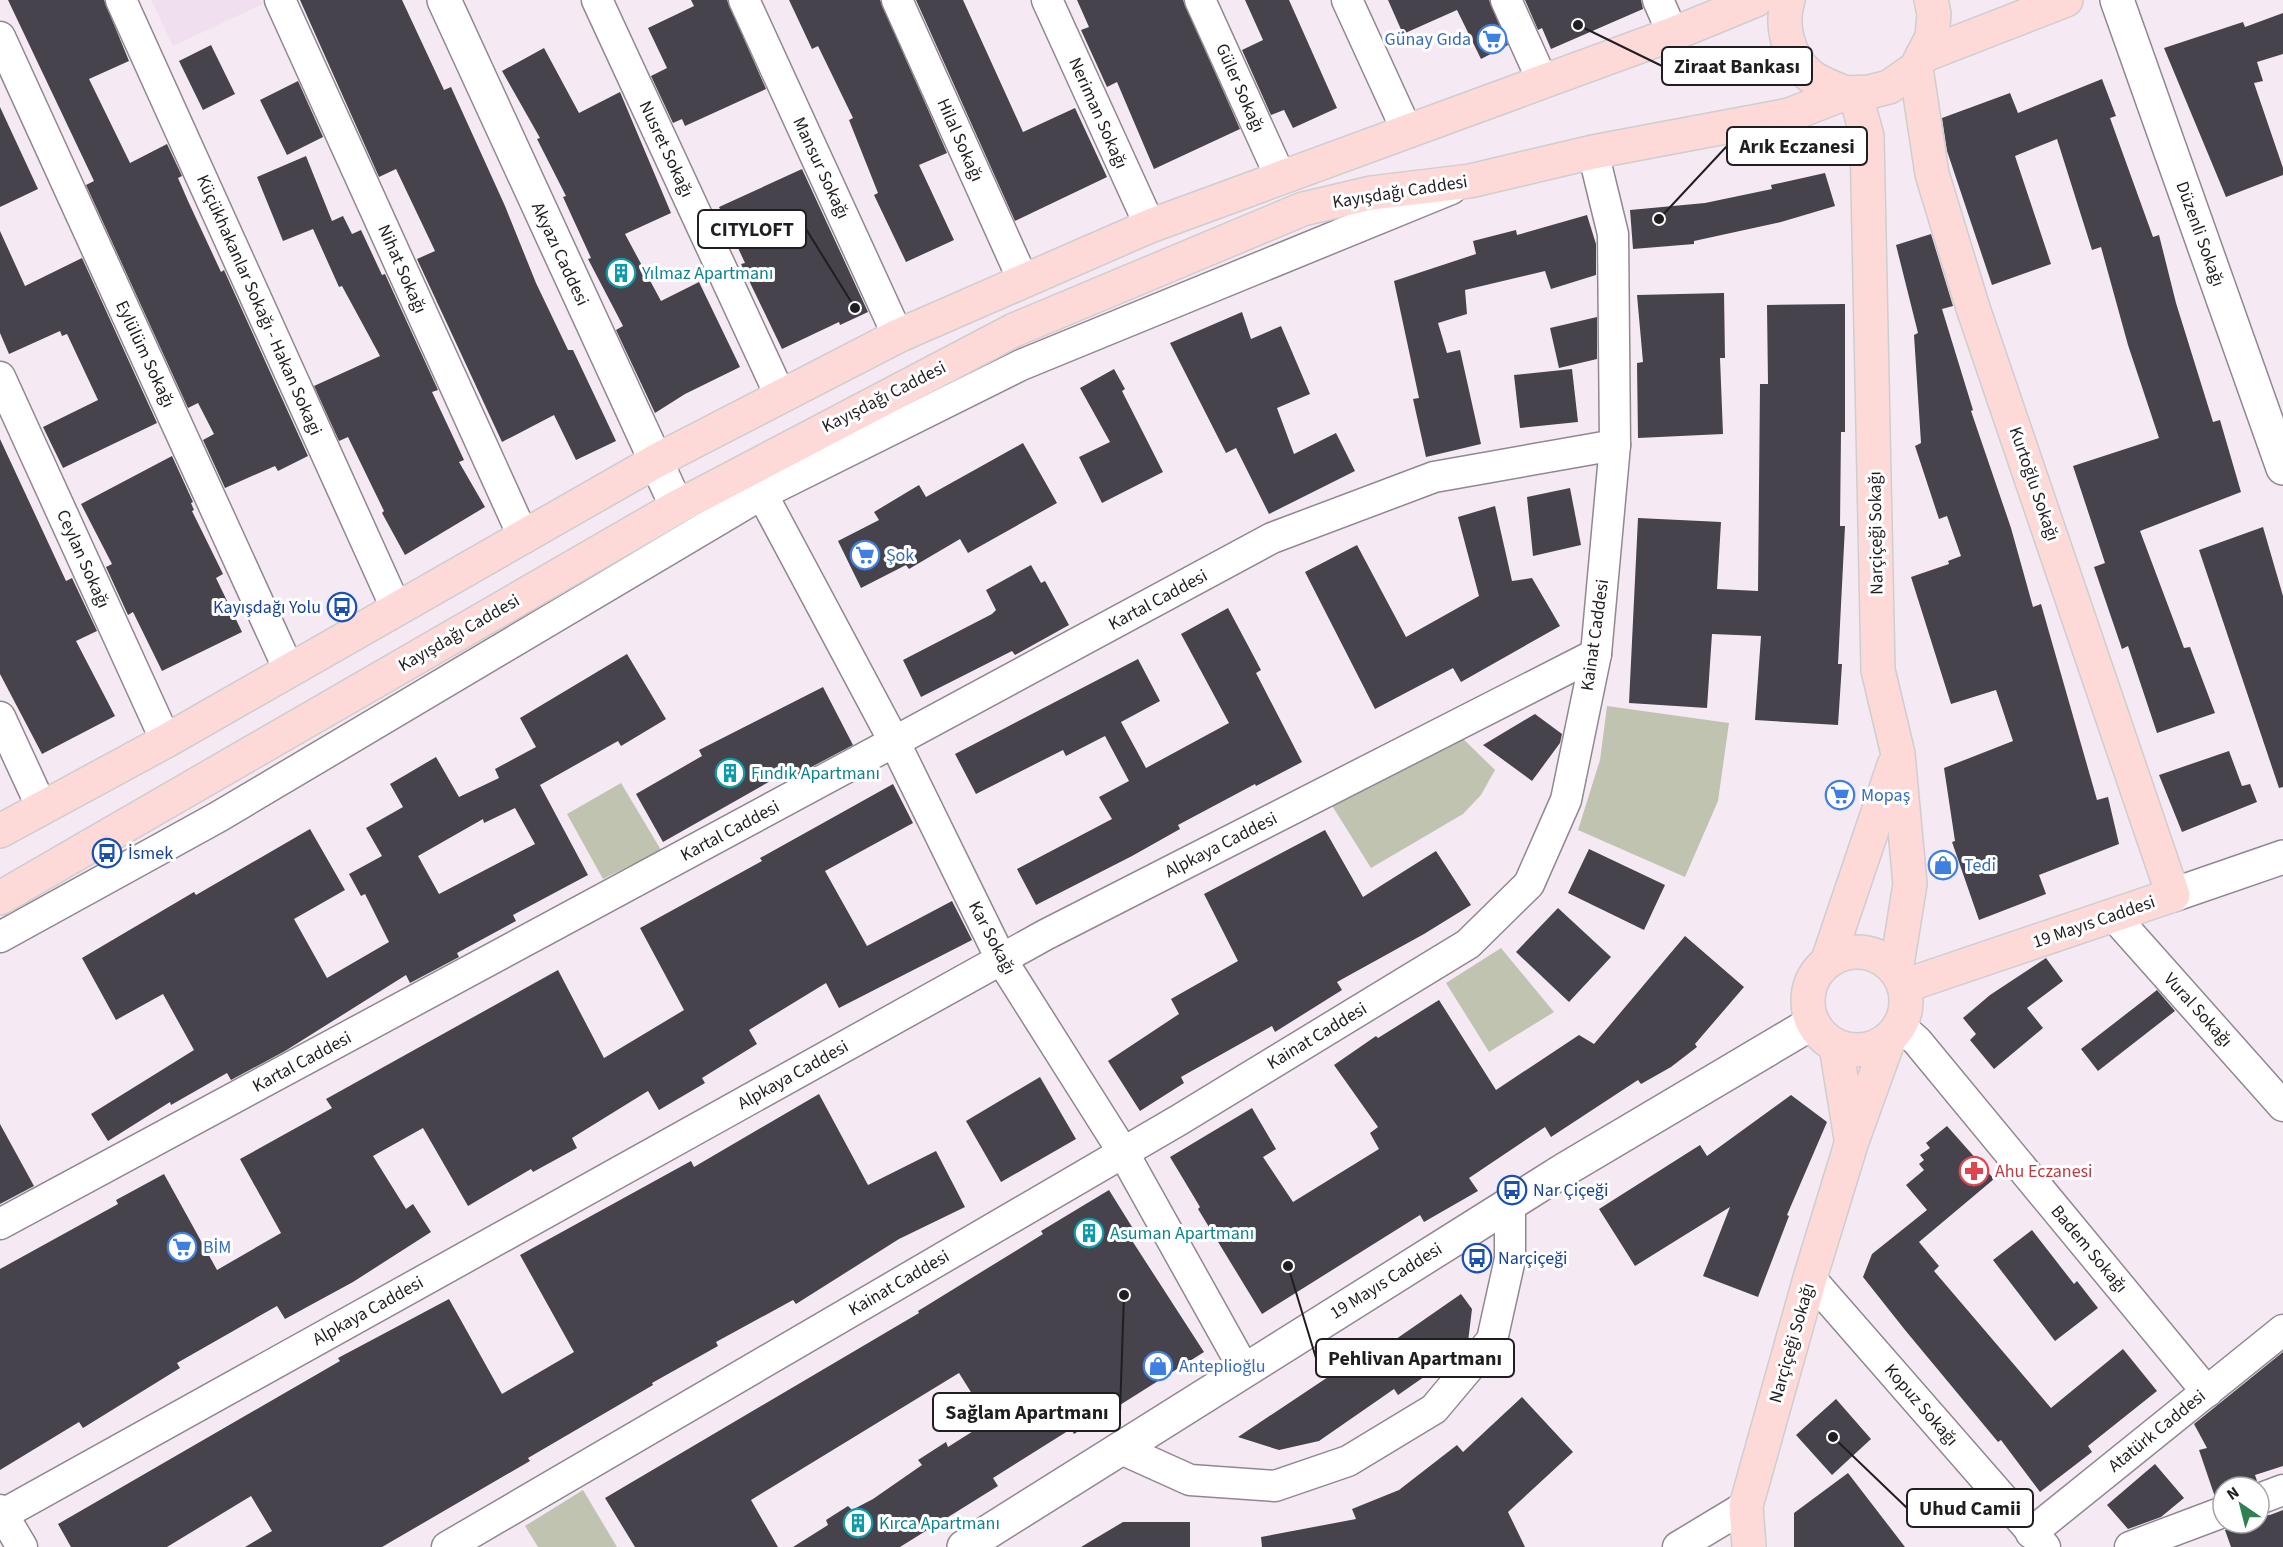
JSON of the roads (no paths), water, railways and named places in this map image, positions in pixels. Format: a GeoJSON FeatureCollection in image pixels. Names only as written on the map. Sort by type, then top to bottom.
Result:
{"type":"FeatureCollection","features":[{"type":"Feature","properties":{"kind":"main road"},"geometry":{"type":"LineString","coordinates":[[0,831],[166,741],[656,461],[898,336],[1150,226],[1280,176],[1673,34],[1756,0]]}},
{"type":"Feature","properties":{"kind":"main road"},"geometry":{"type":"LineString","coordinates":[[1788,0],[1785,9],[1785,33],[1793,56],[1809,75],[1851,93]]}},
{"type":"Feature","properties":{"kind":"main road"},"geometry":{"type":"LineString","coordinates":[[1919,62],[1932,37],[1934,14],[1931,0]]}},
{"type":"Feature","properties":{"kind":"main road","name":"Kayışdağı Caddesi"},"geometry":{"type":"LineString","coordinates":[[0,898],[677,507],[1014,330],[1303,210],[1371,193],[1470,181],[1593,152],[1789,115],[1851,93],[1889,87],[1919,62],[2066,0]]}},
{"type":"Feature","properties":{"kind":"main road","name":"Kurtoğlu Sokağı"},"geometry":{"type":"LineString","coordinates":[[1919,62],[1932,174],[1972,308],[2173,895]]}},
{"type":"Feature","properties":{"kind":"main road","name":"Narçiçeği Sokağı"},"geometry":{"type":"LineString","coordinates":[[1749,1547],[1746,1506],[1810,1278],[1851,1141],[1906,999],[1900,979],[1910,884],[1898,754],[1878,670],[1867,136],[1851,93]]}},
{"type":"Feature","properties":{"kind":"main road"},"geometry":{"type":"LineString","coordinates":[[1828,960],[1898,754]]}},
{"type":"Feature","properties":{"kind":"main road","name":"19 Mayıs Caddesi"},"geometry":{"type":"LineString","coordinates":[[1900,979],[2173,895]]}},
{"type":"Feature","properties":{"kind":"main road"},"geometry":{"type":"LineString","coordinates":[[1894,1032],[1863,1050],[1836,1046],[1822,1036],[1812,1023],[1807,996],[1818,970],[1828,960],[1849,952],[1873,953],[1886,960],[1900,979]]}},
{"type":"Feature","properties":{"kind":"main road","name":"Narçiçeği Sokağı"},"geometry":{"type":"LineString","coordinates":[[1836,1046],[1851,1141]]}},
{"type":"Feature","properties":{"kind":"street","name":"Küçükhakanlar Sokağı - Hakan Sokagi"},"geometry":{"type":"LineString","coordinates":[[121,0],[397,610]]}},
{"type":"Feature","properties":{"kind":"street","name":"Nihat Sokağı"},"geometry":{"type":"LineString","coordinates":[[280,0],[524,538]]}},
{"type":"Feature","properties":{"kind":"street","name":"Akyazı Caddesi"},"geometry":{"type":"LineString","coordinates":[[444,0],[677,507]]}},
{"type":"Feature","properties":{"kind":"street","name":"Nusret Sokağı"},"geometry":{"type":"LineString","coordinates":[[597,0],[780,395]]}},
{"type":"Feature","properties":{"kind":"street","name":"Mansur Sokağı"},"geometry":{"type":"LineString","coordinates":[[744,0],[898,336]]}},
{"type":"Feature","properties":{"kind":"street","name":"Hilal Sokağı"},"geometry":{"type":"LineString","coordinates":[[897,0],[1023,280]]}},
{"type":"Feature","properties":{"kind":"street","name":"Neriman Sokağı"},"geometry":{"type":"LineString","coordinates":[[1047,0],[1150,226]]}},
{"type":"Feature","properties":{"kind":"street","name":"Güler Sokağı"},"geometry":{"type":"LineString","coordinates":[[1200,0],[1280,176]]}},
{"type":"Feature","properties":{"kind":"street"},"geometry":{"type":"LineString","coordinates":[[1347,0],[1407,132]]}},
{"type":"Feature","properties":{"kind":"street"},"geometry":{"type":"LineString","coordinates":[[1506,0],[1543,82]]}},
{"type":"Feature","properties":{"kind":"street"},"geometry":{"type":"LineString","coordinates":[[1658,0],[1673,34]]}},
{"type":"Feature","properties":{"kind":"street","name":"Düzenli Sokağı"},"geometry":{"type":"LineString","coordinates":[[2117,0],[2283,468]]}},
{"type":"Feature","properties":{"kind":"street","name":"Eylülüm Sokağı"},"geometry":{"type":"LineString","coordinates":[[0,38],[289,670]]}},
{"type":"Feature","properties":{"kind":"street","name":"Kainat Caddesi"},"geometry":{"type":"LineString","coordinates":[[447,1547],[1123,1152],[1468,944],[1529,884],[1566,800],[1596,654],[1616,445],[1613,234],[1593,152]]}},
{"type":"Feature","properties":{"kind":"street"},"geometry":{"type":"LineString","coordinates":[[0,937],[228,811],[762,494],[1021,365],[1470,181]]}},
{"type":"Feature","properties":{"kind":"street","name":"Ceylan Sokağı"},"geometry":{"type":"LineString","coordinates":[[0,377],[166,741]]}},
{"type":"Feature","properties":{"kind":"street","name":"Kartal Caddesi"},"geometry":{"type":"LineString","coordinates":[[0,1224],[1272,538],[1434,477],[1616,445]]}},
{"type":"Feature","properties":{"kind":"street","name":"Kar Sokağı"},"geometry":{"type":"LineString","coordinates":[[762,494],[895,743],[1001,959],[1123,1152],[1244,1369]]}},
{"type":"Feature","properties":{"kind":"street","name":"Alpkaya Caddesi"},"geometry":{"type":"LineString","coordinates":[[1,1513],[1001,959],[1596,654]]}},
{"type":"Feature","properties":{"kind":"street"},"geometry":{"type":"LineString","coordinates":[[0,717],[42,808]]}},
{"type":"Feature","properties":{"kind":"street","name":"19 Mayıs Caddesi"},"geometry":{"type":"LineString","coordinates":[[2173,895],[2283,857]]}},
{"type":"Feature","properties":{"kind":"street"},"geometry":{"type":"LineString","coordinates":[[0,904],[105,879]]}},
{"type":"Feature","properties":{"kind":"street","name":"Vural Sokağı"},"geometry":{"type":"LineString","coordinates":[[2113,915],[2283,1106]]}},
{"type":"Feature","properties":{"kind":"street","name":"19 Mayıs Caddesi"},"geometry":{"type":"LineString","coordinates":[[964,1547],[1510,1204],[1812,1023]]}},
{"type":"Feature","properties":{"kind":"street","name":"Badem Sokağı"},"geometry":{"type":"LineString","coordinates":[[1894,1032],[1917,1041],[2207,1392]]}},
{"type":"Feature","properties":{"kind":"street"},"geometry":{"type":"LineString","coordinates":[[1119,1448],[1190,1480],[1275,1486],[1348,1461],[1434,1409],[1492,1340],[1510,1259],[1510,1204]]}},
{"type":"Feature","properties":{"kind":"street","name":"Kopuz Sokağı"},"geometry":{"type":"LineString","coordinates":[[1810,1278],[2038,1540]]}},
{"type":"Feature","properties":{"kind":"street","name":"Atatürk Caddesi"},"geometry":{"type":"LineString","coordinates":[[2038,1540],[2207,1392],[2283,1330]]}},
{"type":"Feature","properties":{"kind":"street"},"geometry":{"type":"LineString","coordinates":[[1678,1547],[1746,1506]]}},
{"type":"Feature","properties":{"kind":"street"},"geometry":{"type":"LineString","coordinates":[[1,1513],[22,1547]]}},
{"type":"Feature","properties":{"kind":"street"},"geometry":{"type":"LineString","coordinates":[[2130,1547],[2211,1517]]}},
{"type":"Feature","properties":{"kind":"place","name":"Ziraat Bankası"},"geometry":{"type":"Point","coordinates":[1578,25]}},
{"type":"Feature","properties":{"kind":"place","name":"Günay Gıda"},"geometry":{"type":"Point","coordinates":[1492,39]}},
{"type":"Feature","properties":{"kind":"place","name":"Arık Eczanesi"},"geometry":{"type":"Point","coordinates":[1659,219]}},
{"type":"Feature","properties":{"kind":"place","name":"Yılmaz Apartmanı"},"geometry":{"type":"Point","coordinates":[621,273]}},
{"type":"Feature","properties":{"kind":"place","name":"CITYLOFT"},"geometry":{"type":"Point","coordinates":[855,308]}},
{"type":"Feature","properties":{"kind":"place","name":"Şok"},"geometry":{"type":"Point","coordinates":[865,555]}},
{"type":"Feature","properties":{"kind":"place","name":"Kayışdağı Yolu"},"geometry":{"type":"Point","coordinates":[342,607]}},
{"type":"Feature","properties":{"kind":"place","name":"Fındık Apartmanı"},"geometry":{"type":"Point","coordinates":[730,773]}},
{"type":"Feature","properties":{"kind":"place","name":"Mopaş"},"geometry":{"type":"Point","coordinates":[1840,795]}},
{"type":"Feature","properties":{"kind":"place","name":"İsmek"},"geometry":{"type":"Point","coordinates":[107,853]}},
{"type":"Feature","properties":{"kind":"place","name":"Tedi"},"geometry":{"type":"Point","coordinates":[1943,865]}},
{"type":"Feature","properties":{"kind":"place","name":"Ahu Eczanesi"},"geometry":{"type":"Point","coordinates":[1974,1171]}},
{"type":"Feature","properties":{"kind":"place","name":"Nar Çiçeği"},"geometry":{"type":"Point","coordinates":[1512,1190]}},
{"type":"Feature","properties":{"kind":"place","name":"Asuman Apartmanı"},"geometry":{"type":"Point","coordinates":[1089,1233]}},
{"type":"Feature","properties":{"kind":"place","name":"BİM"},"geometry":{"type":"Point","coordinates":[182,1247]}},
{"type":"Feature","properties":{"kind":"place","name":"Narçiçeği"},"geometry":{"type":"Point","coordinates":[1477,1258]}},
{"type":"Feature","properties":{"kind":"place","name":"Pehlivan Apartmanı"},"geometry":{"type":"Point","coordinates":[1288,1266]}},
{"type":"Feature","properties":{"kind":"place","name":"Sağlam Apartmanı"},"geometry":{"type":"Point","coordinates":[1124,1295]}},
{"type":"Feature","properties":{"kind":"place","name":"Anteplioğlu"},"geometry":{"type":"Point","coordinates":[1158,1366]}},
{"type":"Feature","properties":{"kind":"place","name":"Uhud Camii"},"geometry":{"type":"Point","coordinates":[1833,1437]}},
{"type":"Feature","properties":{"kind":"place","name":"Kırca Apartmanı"},"geometry":{"type":"Point","coordinates":[858,1523]}}]}
